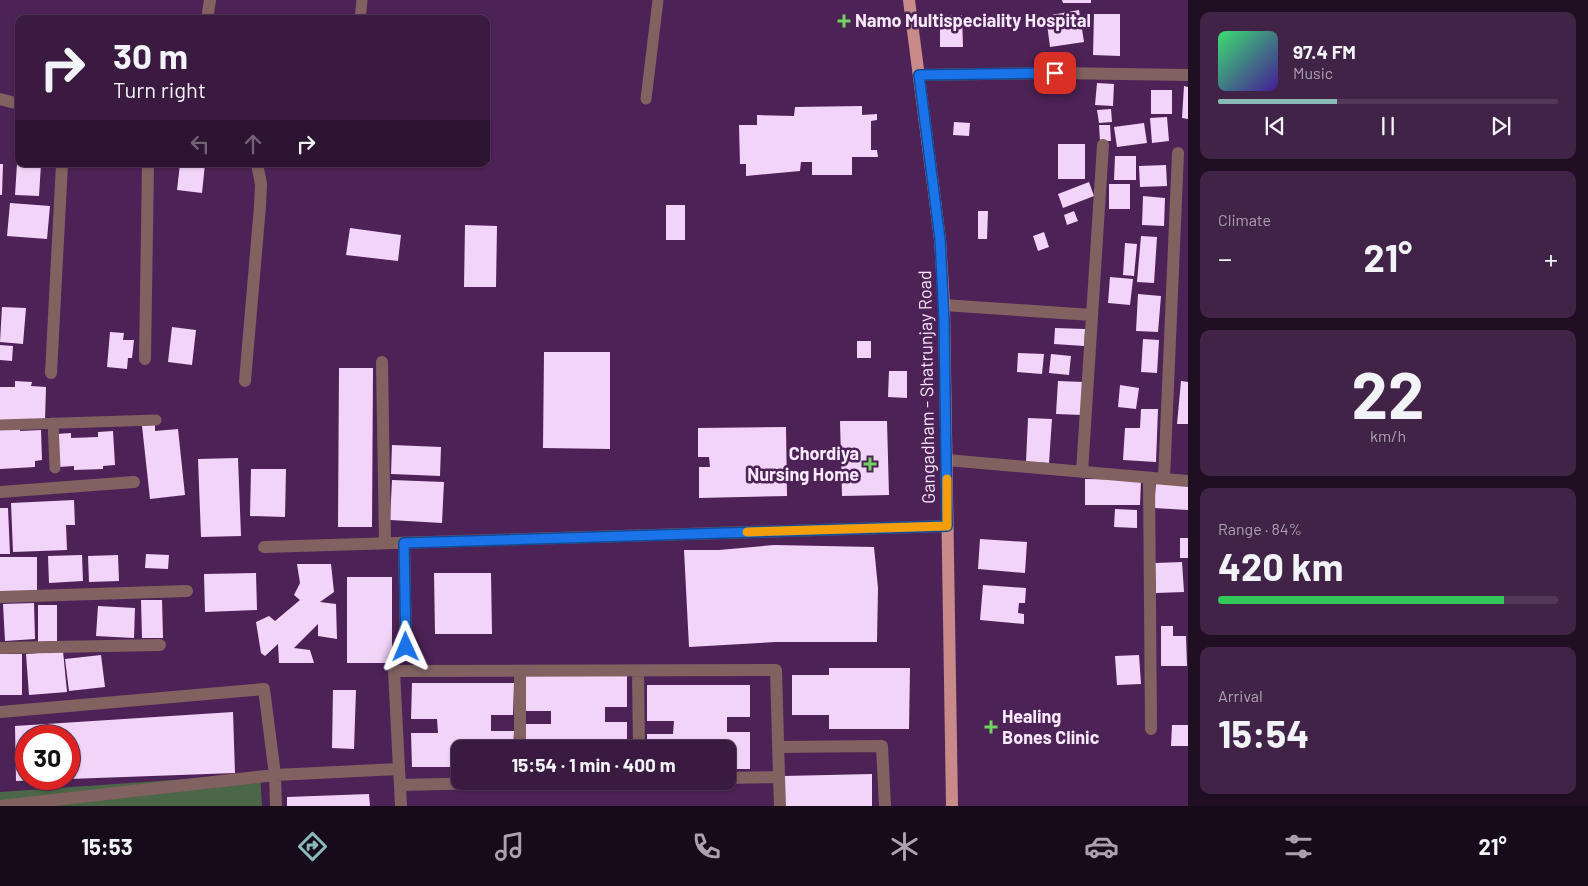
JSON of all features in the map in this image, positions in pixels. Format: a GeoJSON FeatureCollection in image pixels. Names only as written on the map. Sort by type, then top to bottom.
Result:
{"type":"FeatureCollection","features":[{"type":"Feature","properties":{"kind":"main road","name":"Gangadham - Shatrunjay Road"},"geometry":{"type":"LineString","coordinates":[[910,0],[940,239],[944,306],[952,806]]}},
{"type":"Feature","properties":{"kind":"street"},"geometry":{"type":"LineString","coordinates":[[208,15],[210,0]]}},
{"type":"Feature","properties":{"kind":"street"},"geometry":{"type":"LineString","coordinates":[[919,75],[1055,73],[1188,75]]}},
{"type":"Feature","properties":{"kind":"street"},"geometry":{"type":"LineString","coordinates":[[0,99],[15,103]]}},
{"type":"Feature","properties":{"kind":"street"},"geometry":{"type":"LineString","coordinates":[[1082,472],[1103,146]]}},
{"type":"Feature","properties":{"kind":"street"},"geometry":{"type":"LineString","coordinates":[[1164,479],[1178,153]]}},
{"type":"Feature","properties":{"kind":"street"},"geometry":{"type":"LineString","coordinates":[[51,373],[62,167]]}},
{"type":"Feature","properties":{"kind":"street"},"geometry":{"type":"LineString","coordinates":[[145,359],[148,167]]}},
{"type":"Feature","properties":{"kind":"street"},"geometry":{"type":"LineString","coordinates":[[245,381],[260,206],[261,184],[258,167]]}},
{"type":"Feature","properties":{"kind":"street"},"geometry":{"type":"LineString","coordinates":[[944,306],[1092,315]]}},
{"type":"Feature","properties":{"kind":"street"},"geometry":{"type":"LineString","coordinates":[[382,362],[385,543]]}},
{"type":"Feature","properties":{"kind":"street"},"geometry":{"type":"LineString","coordinates":[[947,460],[1188,481]]}},
{"type":"Feature","properties":{"kind":"street"},"geometry":{"type":"LineString","coordinates":[[1149,478],[1151,730]]}},
{"type":"Feature","properties":{"kind":"street"},"geometry":{"type":"LineString","coordinates":[[0,492],[134,482]]}},
{"type":"Feature","properties":{"kind":"street"},"geometry":{"type":"LineString","coordinates":[[264,547],[947,526]]}},
{"type":"Feature","properties":{"kind":"street"},"geometry":{"type":"LineString","coordinates":[[404,543],[406,647]]}},
{"type":"Feature","properties":{"kind":"street"},"geometry":{"type":"LineString","coordinates":[[0,597],[187,591]]}},
{"type":"Feature","properties":{"kind":"street"},"geometry":{"type":"LineString","coordinates":[[0,648],[160,645]]}},
{"type":"Feature","properties":{"kind":"street"},"geometry":{"type":"LineString","coordinates":[[401,806],[394,672],[776,670],[780,806]]}},
{"type":"Feature","properties":{"kind":"street"},"geometry":{"type":"LineString","coordinates":[[520,671],[520,740]]}},
{"type":"Feature","properties":{"kind":"street"},"geometry":{"type":"LineString","coordinates":[[638,671],[638,740]]}},
{"type":"Feature","properties":{"kind":"street"},"geometry":{"type":"LineString","coordinates":[[0,712],[264,689],[275,776],[276,806]]}},
{"type":"Feature","properties":{"kind":"street"},"geometry":{"type":"LineString","coordinates":[[778,747],[882,746],[885,806]]}},
{"type":"Feature","properties":{"kind":"street"},"geometry":{"type":"LineString","coordinates":[[0,806],[275,776],[399,769]]}},
{"type":"Feature","properties":{"kind":"street"},"geometry":{"type":"LineString","coordinates":[[736,778],[779,777]]}},
{"type":"Feature","properties":{"kind":"street"},"geometry":{"type":"LineString","coordinates":[[400,785],[451,784]]}},
{"type":"Feature","properties":{"kind":"lane"},"geometry":{"type":"LineString","coordinates":[[360,15],[362,0]]}},
{"type":"Feature","properties":{"kind":"lane"},"geometry":{"type":"LineString","coordinates":[[646,99],[658,0]]}},
{"type":"Feature","properties":{"kind":"lane"},"geometry":{"type":"LineString","coordinates":[[0,425],[156,420]]}},
{"type":"Feature","properties":{"kind":"lane"},"geometry":{"type":"LineString","coordinates":[[53,423],[55,468]]}},
{"type":"Feature","properties":{"kind":"green space"},"geometry":{"type":"Polygon","coordinates":[[[260,774],[262,806],[0,806],[0,792],[80,790],[80,786],[260,774]]]}},
{"type":"Feature","properties":{"kind":"building"},"geometry":{"type":"Polygon","coordinates":[[[1062,0],[1091,0],[1091,3],[1063,3],[1062,0]]]}},
{"type":"Feature","properties":{"kind":"building"},"geometry":{"type":"Polygon","coordinates":[[[1079,10],[1084,42],[1050,47],[1046,16],[1079,10]]]}},
{"type":"Feature","properties":{"kind":"building"},"geometry":{"type":"Polygon","coordinates":[[[1094,14],[1120,14],[1120,56],[1093,55],[1094,14]]]}},
{"type":"Feature","properties":{"kind":"building"},"geometry":{"type":"Polygon","coordinates":[[[940,15],[962,15],[963,47],[940,47],[940,15]]]}},
{"type":"Feature","properties":{"kind":"building"},"geometry":{"type":"Polygon","coordinates":[[[1097,83],[1114,84],[1113,106],[1095,105],[1097,83]]]}},
{"type":"Feature","properties":{"kind":"building"},"geometry":{"type":"Polygon","coordinates":[[[1184,86],[1188,87],[1188,119],[1182,118],[1184,86]]]}},
{"type":"Feature","properties":{"kind":"building"},"geometry":{"type":"Polygon","coordinates":[[[1151,90],[1172,90],[1172,114],[1151,114],[1151,90]]]}},
{"type":"Feature","properties":{"kind":"building"},"geometry":{"type":"Polygon","coordinates":[[[862,106],[862,115],[877,114],[877,120],[871,121],[871,150],[877,150],[878,157],[852,157],[852,175],[812,175],[812,162],[801,162],[800,171],[746,176],[746,164],[740,164],[739,125],[757,125],[757,115],[794,116],[795,107],[862,106]]]}},
{"type":"Feature","properties":{"kind":"building"},"geometry":{"type":"Polygon","coordinates":[[[1111,109],[1112,122],[1099,123],[1097,110],[1111,109]]]}},
{"type":"Feature","properties":{"kind":"building"},"geometry":{"type":"Polygon","coordinates":[[[1167,117],[1169,141],[1152,143],[1150,118],[1167,117]]]}},
{"type":"Feature","properties":{"kind":"building"},"geometry":{"type":"Polygon","coordinates":[[[954,122],[970,123],[969,136],[953,135],[954,122]]]}},
{"type":"Feature","properties":{"kind":"building"},"geometry":{"type":"Polygon","coordinates":[[[1144,123],[1147,143],[1117,147],[1114,127],[1144,123]]]}},
{"type":"Feature","properties":{"kind":"building"},"geometry":{"type":"Polygon","coordinates":[[[1099,125],[1110,125],[1111,141],[1100,141],[1099,125]]]}},
{"type":"Feature","properties":{"kind":"building"},"geometry":{"type":"Polygon","coordinates":[[[1058,144],[1085,144],[1085,179],[1058,179],[1058,144]]]}},
{"type":"Feature","properties":{"kind":"building"},"geometry":{"type":"Polygon","coordinates":[[[1115,156],[1136,156],[1136,180],[1114,180],[1115,156]]]}},
{"type":"Feature","properties":{"kind":"building"},"geometry":{"type":"Polygon","coordinates":[[[0,164],[3,164],[2,195],[0,195],[0,164]]]}},
{"type":"Feature","properties":{"kind":"building"},"geometry":{"type":"Polygon","coordinates":[[[1166,165],[1167,186],[1140,187],[1139,166],[1166,165]]]}},
{"type":"Feature","properties":{"kind":"building"},"geometry":{"type":"Polygon","coordinates":[[[17,167],[41,167],[39,196],[15,195],[17,167]]]}},
{"type":"Feature","properties":{"kind":"building"},"geometry":{"type":"Polygon","coordinates":[[[180,167],[205,167],[202,193],[177,190],[180,167]]]}},
{"type":"Feature","properties":{"kind":"building"},"geometry":{"type":"Polygon","coordinates":[[[1089,182],[1094,196],[1063,208],[1058,194],[1089,182]]]}},
{"type":"Feature","properties":{"kind":"building"},"geometry":{"type":"Polygon","coordinates":[[[1109,184],[1130,184],[1130,209],[1109,209],[1109,184]]]}},
{"type":"Feature","properties":{"kind":"building"},"geometry":{"type":"Polygon","coordinates":[[[1143,196],[1165,198],[1164,226],[1142,225],[1143,196]]]}},
{"type":"Feature","properties":{"kind":"building"},"geometry":{"type":"Polygon","coordinates":[[[10,203],[50,206],[47,239],[7,236],[10,203]]]}},
{"type":"Feature","properties":{"kind":"building"},"geometry":{"type":"Polygon","coordinates":[[[666,205],[685,205],[685,240],[666,240],[666,205]]]}},
{"type":"Feature","properties":{"kind":"building"},"geometry":{"type":"Polygon","coordinates":[[[978,211],[988,211],[987,239],[978,239],[978,211]]]}},
{"type":"Feature","properties":{"kind":"building"},"geometry":{"type":"Polygon","coordinates":[[[1074,211],[1078,221],[1067,225],[1064,215],[1074,211]]]}},
{"type":"Feature","properties":{"kind":"building"},"geometry":{"type":"Polygon","coordinates":[[[465,225],[497,226],[496,287],[464,287],[465,225]]]}},
{"type":"Feature","properties":{"kind":"building"},"geometry":{"type":"Polygon","coordinates":[[[350,228],[401,235],[398,261],[346,255],[350,228]]]}},
{"type":"Feature","properties":{"kind":"building"},"geometry":{"type":"Polygon","coordinates":[[[1044,232],[1049,247],[1038,251],[1033,236],[1044,232]]]}},
{"type":"Feature","properties":{"kind":"building"},"geometry":{"type":"Polygon","coordinates":[[[1141,236],[1157,237],[1154,283],[1137,282],[1141,236]]]}},
{"type":"Feature","properties":{"kind":"building"},"geometry":{"type":"Polygon","coordinates":[[[1125,243],[1137,244],[1134,276],[1123,275],[1125,243]]]}},
{"type":"Feature","properties":{"kind":"building"},"geometry":{"type":"Polygon","coordinates":[[[1110,277],[1133,279],[1130,305],[1108,303],[1110,277]]]}},
{"type":"Feature","properties":{"kind":"building"},"geometry":{"type":"Polygon","coordinates":[[[1138,294],[1161,296],[1158,332],[1136,331],[1138,294]]]}},
{"type":"Feature","properties":{"kind":"building"},"geometry":{"type":"Polygon","coordinates":[[[2,307],[26,308],[23,344],[0,342],[2,307]]]}},
{"type":"Feature","properties":{"kind":"building"},"geometry":{"type":"Polygon","coordinates":[[[172,327],[196,330],[192,365],[168,362],[172,327]]]}},
{"type":"Feature","properties":{"kind":"building"},"geometry":{"type":"Polygon","coordinates":[[[1055,328],[1085,329],[1084,346],[1054,344],[1055,328]]]}},
{"type":"Feature","properties":{"kind":"building"},"geometry":{"type":"Polygon","coordinates":[[[110,332],[124,333],[123,340],[134,340],[132,358],[128,358],[127,369],[107,367],[110,332]]]}},
{"type":"Feature","properties":{"kind":"building"},"geometry":{"type":"Polygon","coordinates":[[[1143,339],[1159,340],[1157,373],[1141,372],[1143,339]]]}},
{"type":"Feature","properties":{"kind":"building"},"geometry":{"type":"Polygon","coordinates":[[[857,341],[871,341],[871,358],[857,358],[857,341]]]}},
{"type":"Feature","properties":{"kind":"building"},"geometry":{"type":"Polygon","coordinates":[[[0,345],[13,346],[12,361],[0,360],[0,345]]]}},
{"type":"Feature","properties":{"kind":"building"},"geometry":{"type":"Polygon","coordinates":[[[544,352],[610,352],[610,449],[543,448],[544,352]]]}},
{"type":"Feature","properties":{"kind":"building"},"geometry":{"type":"Polygon","coordinates":[[[1018,353],[1044,354],[1042,374],[1017,372],[1018,353]]]}},
{"type":"Feature","properties":{"kind":"building"},"geometry":{"type":"Polygon","coordinates":[[[1051,354],[1071,356],[1069,375],[1049,373],[1051,354]]]}},
{"type":"Feature","properties":{"kind":"building"},"geometry":{"type":"Polygon","coordinates":[[[339,368],[373,368],[372,527],[338,527],[339,368]]]}},
{"type":"Feature","properties":{"kind":"building"},"geometry":{"type":"Polygon","coordinates":[[[889,371],[907,371],[907,398],[888,397],[889,371]]]}},
{"type":"Feature","properties":{"kind":"building"},"geometry":{"type":"Polygon","coordinates":[[[15,381],[32,382],[31,386],[46,387],[45,421],[0,422],[0,387],[15,387],[15,381]]]}},
{"type":"Feature","properties":{"kind":"building"},"geometry":{"type":"Polygon","coordinates":[[[1058,381],[1084,382],[1082,415],[1056,414],[1058,381]]]}},
{"type":"Feature","properties":{"kind":"building"},"geometry":{"type":"Polygon","coordinates":[[[1181,381],[1188,382],[1188,424],[1177,424],[1181,381]]]}},
{"type":"Feature","properties":{"kind":"building"},"geometry":{"type":"Polygon","coordinates":[[[1120,385],[1139,388],[1136,409],[1118,407],[1120,385]]]}},
{"type":"Feature","properties":{"kind":"building"},"geometry":{"type":"Polygon","coordinates":[[[1141,409],[1158,409],[1156,462],[1123,460],[1125,428],[1140,428],[1141,409]]]}},
{"type":"Feature","properties":{"kind":"building"},"geometry":{"type":"Polygon","coordinates":[[[1028,418],[1052,419],[1049,463],[1026,462],[1028,418]]]}},
{"type":"Feature","properties":{"kind":"building"},"geometry":{"type":"Polygon","coordinates":[[[840,421],[887,421],[889,495],[842,496],[840,421]]]}},
{"type":"Feature","properties":{"kind":"building"},"geometry":{"type":"Polygon","coordinates":[[[155,425],[155,431],[178,429],[185,495],[150,499],[142,426],[155,425]]]}},
{"type":"Feature","properties":{"kind":"building"},"geometry":{"type":"Polygon","coordinates":[[[786,427],[787,496],[699,498],[699,467],[710,467],[709,457],[698,457],[698,428],[786,427]]]}},
{"type":"Feature","properties":{"kind":"building"},"geometry":{"type":"Polygon","coordinates":[[[20,428],[20,431],[41,430],[42,460],[35,461],[35,467],[0,469],[0,429],[20,428]]]}},
{"type":"Feature","properties":{"kind":"building"},"geometry":{"type":"Polygon","coordinates":[[[113,431],[115,465],[103,466],[103,469],[74,470],[74,466],[58,467],[56,434],[71,433],[71,438],[98,437],[98,432],[113,431]]]}},
{"type":"Feature","properties":{"kind":"building"},"geometry":{"type":"Polygon","coordinates":[[[392,445],[441,447],[440,476],[391,474],[392,445]]]}},
{"type":"Feature","properties":{"kind":"building"},"geometry":{"type":"Polygon","coordinates":[[[238,458],[241,536],[201,537],[198,459],[238,458]]]}},
{"type":"Feature","properties":{"kind":"building"},"geometry":{"type":"Polygon","coordinates":[[[251,469],[286,469],[285,517],[250,516],[251,469]]]}},
{"type":"Feature","properties":{"kind":"building"},"geometry":{"type":"Polygon","coordinates":[[[1085,479],[1141,480],[1140,505],[1085,505],[1085,479]]]}},
{"type":"Feature","properties":{"kind":"building"},"geometry":{"type":"Polygon","coordinates":[[[392,480],[444,482],[442,523],[390,520],[392,480]]]}},
{"type":"Feature","properties":{"kind":"building"},"geometry":{"type":"Polygon","coordinates":[[[1156,483],[1188,485],[1188,510],[1154,508],[1156,483]]]}},
{"type":"Feature","properties":{"kind":"building"},"geometry":{"type":"Polygon","coordinates":[[[74,500],[75,525],[66,525],[67,550],[13,552],[11,503],[74,500]]]}},
{"type":"Feature","properties":{"kind":"building"},"geometry":{"type":"Polygon","coordinates":[[[0,508],[8,508],[10,554],[0,554],[0,508]]]}},
{"type":"Feature","properties":{"kind":"building"},"geometry":{"type":"Polygon","coordinates":[[[1115,509],[1137,510],[1137,528],[1114,527],[1115,509]]]}},
{"type":"Feature","properties":{"kind":"building"},"geometry":{"type":"Polygon","coordinates":[[[1180,538],[1188,538],[1188,558],[1180,558],[1180,538]]]}},
{"type":"Feature","properties":{"kind":"building"},"geometry":{"type":"Polygon","coordinates":[[[980,539],[1027,542],[1025,573],[978,569],[980,539]]]}},
{"type":"Feature","properties":{"kind":"building"},"geometry":{"type":"Polygon","coordinates":[[[774,545],[874,547],[878,588],[877,642],[776,642],[689,647],[684,550],[719,550],[774,545]]]}},
{"type":"Feature","properties":{"kind":"building"},"geometry":{"type":"Polygon","coordinates":[[[146,554],[169,555],[168,569],[145,568],[146,554]]]}},
{"type":"Feature","properties":{"kind":"building"},"geometry":{"type":"Polygon","coordinates":[[[82,555],[83,581],[49,583],[48,556],[82,555]]]}},
{"type":"Feature","properties":{"kind":"building"},"geometry":{"type":"Polygon","coordinates":[[[118,555],[119,581],[89,582],[88,556],[118,555]]]}},
{"type":"Feature","properties":{"kind":"building"},"geometry":{"type":"Polygon","coordinates":[[[0,557],[37,557],[37,591],[0,591],[0,557]]]}},
{"type":"Feature","properties":{"kind":"building"},"geometry":{"type":"Polygon","coordinates":[[[1182,562],[1184,592],[1156,593],[1155,563],[1182,562]]]}},
{"type":"Feature","properties":{"kind":"building"},"geometry":{"type":"Polygon","coordinates":[[[297,564],[331,564],[334,592],[320,602],[336,604],[337,639],[318,636],[318,624],[294,648],[310,650],[314,663],[279,663],[278,644],[265,656],[261,653],[256,622],[269,616],[275,621],[300,600],[294,595],[300,583],[297,564]]]}},
{"type":"Feature","properties":{"kind":"building"},"geometry":{"type":"Polygon","coordinates":[[[256,573],[257,610],[205,612],[204,574],[256,573]]]}},
{"type":"Feature","properties":{"kind":"building"},"geometry":{"type":"Polygon","coordinates":[[[434,573],[491,573],[492,634],[435,634],[434,573]]]}},
{"type":"Feature","properties":{"kind":"building"},"geometry":{"type":"Polygon","coordinates":[[[347,577],[392,577],[392,663],[347,663],[347,577]]]}},
{"type":"Feature","properties":{"kind":"building"},"geometry":{"type":"Polygon","coordinates":[[[983,585],[1026,588],[1025,603],[1019,603],[1018,613],[1024,614],[1024,624],[980,620],[983,585]]]}},
{"type":"Feature","properties":{"kind":"building"},"geometry":{"type":"Polygon","coordinates":[[[141,600],[162,600],[163,638],[142,638],[141,600]]]}},
{"type":"Feature","properties":{"kind":"building"},"geometry":{"type":"Polygon","coordinates":[[[34,603],[35,639],[5,641],[3,604],[34,603]]]}},
{"type":"Feature","properties":{"kind":"building"},"geometry":{"type":"Polygon","coordinates":[[[38,605],[57,605],[57,641],[38,642],[38,605]]]}},
{"type":"Feature","properties":{"kind":"building"},"geometry":{"type":"Polygon","coordinates":[[[98,606],[135,608],[134,638],[96,636],[98,606]]]}},
{"type":"Feature","properties":{"kind":"building"},"geometry":{"type":"Polygon","coordinates":[[[1161,626],[1173,626],[1173,636],[1186,636],[1187,666],[1161,666],[1161,626]]]}},
{"type":"Feature","properties":{"kind":"building"},"geometry":{"type":"Polygon","coordinates":[[[63,651],[67,692],[29,695],[26,654],[63,651]]]}},
{"type":"Feature","properties":{"kind":"building"},"geometry":{"type":"Polygon","coordinates":[[[0,654],[22,654],[22,695],[0,695],[0,654]]]}},
{"type":"Feature","properties":{"kind":"building"},"geometry":{"type":"Polygon","coordinates":[[[101,655],[105,687],[69,691],[65,659],[101,655]]]}},
{"type":"Feature","properties":{"kind":"building"},"geometry":{"type":"Polygon","coordinates":[[[1139,655],[1141,684],[1117,685],[1115,656],[1139,655]]]}},
{"type":"Feature","properties":{"kind":"building"},"geometry":{"type":"Polygon","coordinates":[[[829,668],[910,668],[909,729],[829,729],[829,715],[792,715],[792,675],[829,675],[829,668]]]}},
{"type":"Feature","properties":{"kind":"building"},"geometry":{"type":"Polygon","coordinates":[[[525,675],[627,675],[627,707],[605,707],[605,722],[627,722],[627,740],[525,740],[525,724],[551,724],[551,711],[525,711],[525,675]]]}},
{"type":"Feature","properties":{"kind":"building"},"geometry":{"type":"Polygon","coordinates":[[[412,683],[514,683],[513,715],[491,715],[491,731],[514,731],[514,740],[451,740],[451,767],[412,767],[411,733],[438,733],[437,719],[411,719],[412,683]]]}},
{"type":"Feature","properties":{"kind":"building"},"geometry":{"type":"Polygon","coordinates":[[[647,685],[750,685],[750,717],[727,717],[727,732],[750,732],[750,769],[736,769],[736,740],[647,740],[647,734],[673,734],[674,721],[647,721],[647,685]]]}},
{"type":"Feature","properties":{"kind":"building"},"geometry":{"type":"Polygon","coordinates":[[[333,690],[356,690],[354,749],[332,748],[333,690]]]}},
{"type":"Feature","properties":{"kind":"building"},"geometry":{"type":"Polygon","coordinates":[[[233,712],[235,773],[80,779],[80,725],[31,725],[233,712]]]}},
{"type":"Feature","properties":{"kind":"building"},"geometry":{"type":"Polygon","coordinates":[[[1172,725],[1188,725],[1188,746],[1171,746],[1172,725]]]}},
{"type":"Feature","properties":{"kind":"building"},"geometry":{"type":"Polygon","coordinates":[[[872,774],[872,806],[783,806],[783,776],[872,774]]]}},
{"type":"Feature","properties":{"kind":"building"},"geometry":{"type":"Polygon","coordinates":[[[369,794],[370,806],[287,806],[287,797],[369,794]]]}},
{"type":"Feature","properties":{"kind":"slow traffic"},"geometry":{"type":"LineString","coordinates":[[747,532],[947,526],[947,479]]}},
{"type":"Feature","properties":{"kind":"place","name":"Namo Multispeciality Hospital"},"geometry":{"type":"Point","coordinates":[844,21]}},
{"type":"Feature","properties":{"kind":"place","name":"Chordiya Nursing Home"},"geometry":{"type":"Point","coordinates":[870,464]}},
{"type":"Feature","properties":{"kind":"place","name":"Healing Bones Clinic"},"geometry":{"type":"Point","coordinates":[991,727]}},
{"type":"Feature","properties":{"kind":"route"},"geometry":{"type":"LineString","coordinates":[[406,647],[404,543],[947,526],[944,319],[940,239],[919,75],[1055,73]]}}]}
